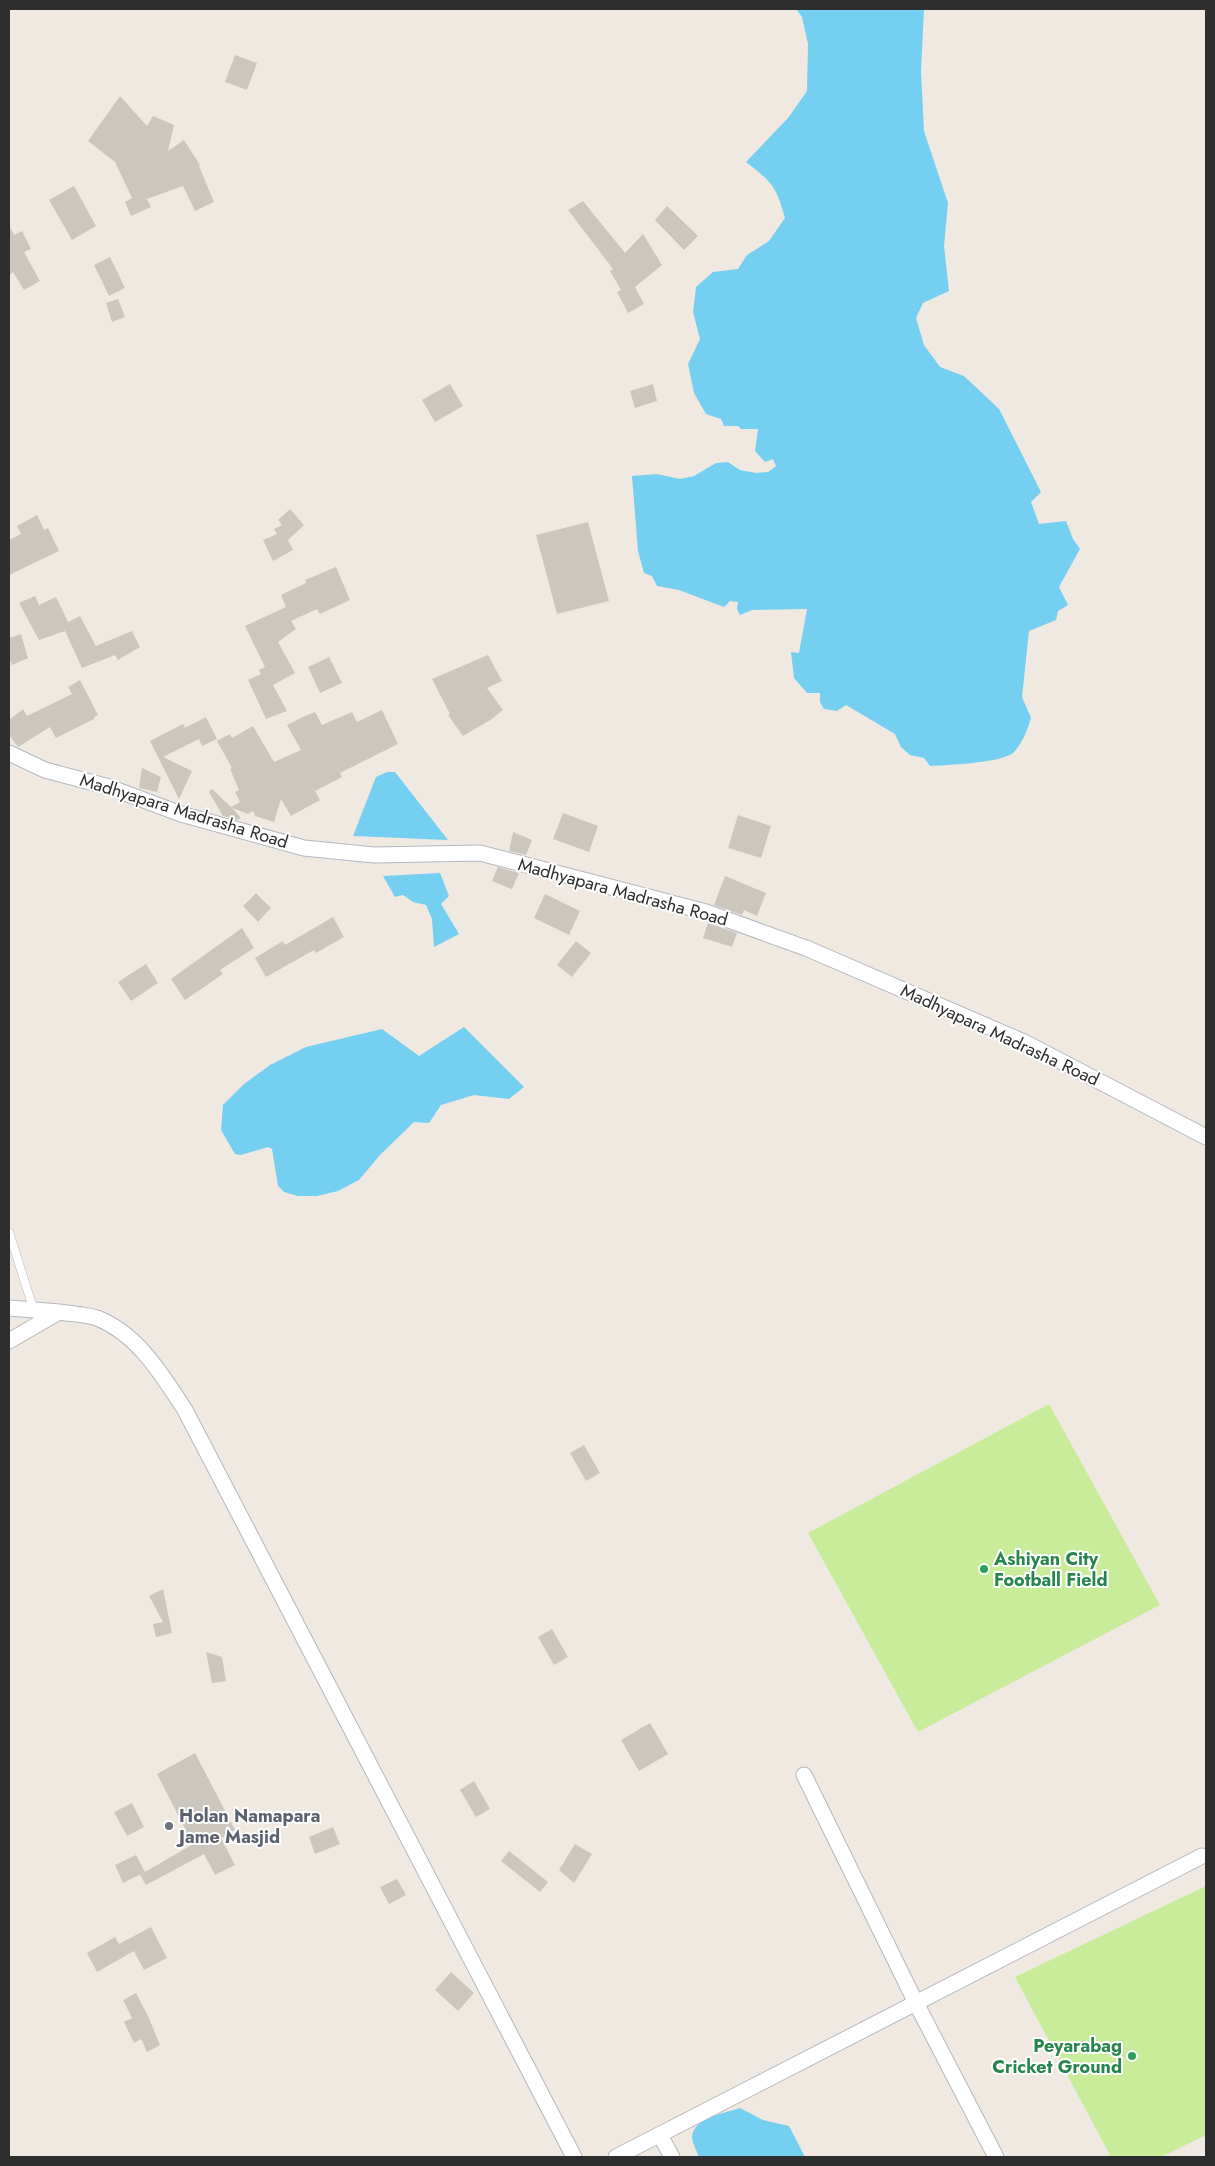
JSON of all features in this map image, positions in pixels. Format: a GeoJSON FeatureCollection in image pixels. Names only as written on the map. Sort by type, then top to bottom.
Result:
{"type":"FeatureCollection","features":[{"type":"Feature","properties":{"kind":"street","name":"Madhyapara Madrasha Road"},"geometry":{"type":"LineString","coordinates":[[9,754],[45,770],[108,787],[181,814],[304,848],[374,854],[480,853],[706,912],[806,948],[1024,1042],[1206,1137]]}},
{"type":"Feature","properties":{"kind":"street"},"geometry":{"type":"LineString","coordinates":[[9,1308],[94,1317],[117,1327],[134,1340],[186,1410],[574,2157]]}},
{"type":"Feature","properties":{"kind":"street"},"geometry":{"type":"LineString","coordinates":[[9,1341],[59,1312]]}},
{"type":"Feature","properties":{"kind":"street"},"geometry":{"type":"LineString","coordinates":[[804,1775],[916,2003],[996,2157]]}},
{"type":"Feature","properties":{"kind":"street"},"geometry":{"type":"LineString","coordinates":[[616,2157],[1202,1856]]}},
{"type":"Feature","properties":{"kind":"street"},"geometry":{"type":"LineString","coordinates":[[660,2134],[672,2157]]}},
{"type":"Feature","properties":{"kind":"lane"},"geometry":{"type":"LineString","coordinates":[[9,1232],[34,1311]]}},
{"type":"Feature","properties":{"kind":"green space","name":"Ashiyan City Football Field"},"geometry":{"type":"Polygon","coordinates":[[[1049,1404],[1160,1605],[918,1732],[808,1533],[1049,1404]]]}},
{"type":"Feature","properties":{"kind":"green space","name":"Peyarabag Cricket Ground"},"geometry":{"type":"Polygon","coordinates":[[[1206,1886],[1206,2135],[1161,2157],[1111,2157],[1015,1977],[1206,1886]]]}},
{"type":"Feature","properties":{"kind":"water"},"geometry":{"type":"Polygon","coordinates":[[[796,9],[924,9],[921,71],[924,131],[948,203],[944,246],[949,291],[923,303],[916,318],[924,345],[940,367],[964,376],[999,409],[1041,492],[1031,502],[1039,524],[1066,521],[1073,539],[1080,549],[1059,587],[1068,605],[1058,611],[1056,620],[1029,631],[1022,697],[1031,718],[1024,736],[1014,752],[999,759],[930,766],[924,758],[910,755],[901,747],[895,734],[846,705],[837,711],[824,709],[820,702],[820,693],[807,693],[794,678],[791,652],[799,653],[807,609],[752,610],[740,615],[737,609],[738,602],[730,601],[724,607],[679,590],[657,586],[652,576],[644,573],[638,551],[632,476],[657,474],[680,479],[694,476],[716,463],[728,462],[740,470],[756,473],[768,472],[776,466],[773,459],[765,462],[755,451],[758,429],[724,426],[721,419],[706,414],[694,393],[688,364],[700,339],[693,312],[696,287],[713,272],[738,269],[747,255],[769,241],[785,218],[776,191],[772,185],[746,162],[788,118],[807,91],[808,44],[802,17],[796,9]]]}},
{"type":"Feature","properties":{"kind":"water"},"geometry":{"type":"Polygon","coordinates":[[[387,772],[395,772],[448,840],[353,836],[376,777],[387,772]]]}},
{"type":"Feature","properties":{"kind":"water"},"geometry":{"type":"Polygon","coordinates":[[[440,873],[449,896],[441,904],[459,934],[434,947],[432,919],[426,905],[413,902],[403,895],[395,897],[383,876],[440,873]]]}},
{"type":"Feature","properties":{"kind":"water"},"geometry":{"type":"Polygon","coordinates":[[[464,1027],[524,1087],[509,1099],[474,1095],[441,1105],[429,1123],[414,1122],[380,1155],[359,1180],[338,1191],[317,1196],[298,1196],[284,1192],[278,1186],[272,1149],[268,1147],[241,1155],[235,1154],[221,1130],[223,1105],[244,1084],[270,1065],[306,1047],[382,1029],[419,1056],[464,1027]]]}},
{"type":"Feature","properties":{"kind":"water"},"geometry":{"type":"Polygon","coordinates":[[[740,2108],[763,2120],[789,2126],[805,2157],[699,2157],[692,2138],[693,2131],[697,2126],[710,2117],[740,2108]]]}},
{"type":"Feature","properties":{"kind":"building"},"geometry":{"type":"Polygon","coordinates":[[[235,55],[257,63],[247,90],[225,82],[235,55]]]}},
{"type":"Feature","properties":{"kind":"building"},"geometry":{"type":"Polygon","coordinates":[[[120,96],[147,126],[153,116],[174,125],[168,151],[184,140],[200,165],[214,202],[195,211],[183,186],[147,199],[151,207],[131,216],[125,202],[132,198],[115,162],[88,141],[120,96]]]}},
{"type":"Feature","properties":{"kind":"building"},"geometry":{"type":"Polygon","coordinates":[[[74,186],[96,226],[72,240],[49,200],[74,186]]]}},
{"type":"Feature","properties":{"kind":"building"},"geometry":{"type":"Polygon","coordinates":[[[583,201],[625,253],[643,234],[662,265],[635,287],[644,304],[628,313],[617,292],[621,290],[610,271],[613,269],[568,210],[583,201]]]}},
{"type":"Feature","properties":{"kind":"building"},"geometry":{"type":"Polygon","coordinates":[[[667,206],[698,236],[684,250],[655,220],[667,206]]]}},
{"type":"Feature","properties":{"kind":"building"},"geometry":{"type":"Polygon","coordinates":[[[9,225],[14,235],[22,231],[31,249],[24,252],[40,281],[24,290],[13,272],[9,275],[9,225]]]}},
{"type":"Feature","properties":{"kind":"building"},"geometry":{"type":"Polygon","coordinates":[[[110,257],[125,288],[109,296],[94,265],[110,257]]]}},
{"type":"Feature","properties":{"kind":"building"},"geometry":{"type":"Polygon","coordinates":[[[118,299],[125,317],[112,322],[106,303],[118,299]]]}},
{"type":"Feature","properties":{"kind":"building"},"geometry":{"type":"Polygon","coordinates":[[[450,384],[463,406],[435,422],[422,400],[450,384]]]}},
{"type":"Feature","properties":{"kind":"building"},"geometry":{"type":"Polygon","coordinates":[[[653,384],[657,401],[635,408],[630,391],[653,384]]]}},
{"type":"Feature","properties":{"kind":"building"},"geometry":{"type":"Polygon","coordinates":[[[290,509],[304,525],[288,540],[293,550],[273,561],[263,540],[277,534],[274,529],[282,525],[278,520],[290,509]]]}},
{"type":"Feature","properties":{"kind":"building"},"geometry":{"type":"Polygon","coordinates":[[[37,515],[44,530],[48,528],[59,551],[9,575],[9,540],[21,534],[17,526],[37,515]]]}},
{"type":"Feature","properties":{"kind":"building"},"geometry":{"type":"Polygon","coordinates":[[[588,522],[609,601],[557,614],[536,535],[588,522]]]}},
{"type":"Feature","properties":{"kind":"building"},"geometry":{"type":"Polygon","coordinates":[[[336,567],[350,600],[320,614],[317,609],[291,621],[296,629],[278,642],[295,673],[273,685],[287,711],[266,719],[248,680],[261,674],[259,670],[265,667],[245,626],[286,607],[281,595],[306,583],[305,580],[336,567]]]}},
{"type":"Feature","properties":{"kind":"building"},"geometry":{"type":"Polygon","coordinates":[[[35,596],[39,605],[56,597],[68,622],[80,616],[96,646],[132,631],[140,647],[118,660],[115,655],[82,668],[65,631],[39,640],[19,603],[35,596]]]}},
{"type":"Feature","properties":{"kind":"building"},"geometry":{"type":"Polygon","coordinates":[[[21,634],[28,658],[12,665],[9,657],[9,638],[21,634]]]}},
{"type":"Feature","properties":{"kind":"building"},"geometry":{"type":"Polygon","coordinates":[[[488,655],[502,681],[487,688],[503,710],[492,719],[463,736],[448,715],[450,714],[432,679],[488,655]]]}},
{"type":"Feature","properties":{"kind":"building"},"geometry":{"type":"Polygon","coordinates":[[[329,657],[342,683],[320,693],[308,667],[329,657]]]}},
{"type":"Feature","properties":{"kind":"building"},"geometry":{"type":"Polygon","coordinates":[[[80,680],[98,715],[94,719],[56,738],[50,727],[18,747],[9,735],[9,720],[23,709],[27,716],[72,694],[68,687],[80,680]]]}},
{"type":"Feature","properties":{"kind":"building"},"geometry":{"type":"Polygon","coordinates":[[[382,710],[398,744],[340,773],[342,777],[315,791],[320,800],[291,816],[281,799],[274,822],[255,816],[253,811],[248,814],[232,808],[241,818],[237,820],[223,816],[209,792],[212,789],[231,807],[240,802],[235,792],[239,790],[230,769],[232,768],[217,741],[230,734],[232,738],[253,726],[274,762],[301,750],[287,725],[303,717],[315,712],[322,725],[352,712],[357,722],[382,710]]]}},
{"type":"Feature","properties":{"kind":"building"},"geometry":{"type":"Polygon","coordinates":[[[206,717],[217,739],[202,746],[199,739],[163,757],[192,771],[179,799],[150,741],[183,724],[185,728],[206,717]]]}},
{"type":"Feature","properties":{"kind":"building"},"geometry":{"type":"Polygon","coordinates":[[[142,768],[161,777],[157,792],[139,788],[142,768]]]}},
{"type":"Feature","properties":{"kind":"building"},"geometry":{"type":"Polygon","coordinates":[[[563,813],[598,826],[589,852],[553,839],[563,813]]]}},
{"type":"Feature","properties":{"kind":"building"},"geometry":{"type":"Polygon","coordinates":[[[738,815],[771,826],[761,858],[728,848],[738,815]]]}},
{"type":"Feature","properties":{"kind":"building"},"geometry":{"type":"Polygon","coordinates":[[[513,832],[532,840],[526,855],[509,851],[513,832]]]}},
{"type":"Feature","properties":{"kind":"building"},"geometry":{"type":"Polygon","coordinates":[[[498,867],[519,873],[512,889],[492,881],[498,867]]]}},
{"type":"Feature","properties":{"kind":"building"},"geometry":{"type":"Polygon","coordinates":[[[725,876],[766,893],[757,916],[744,910],[742,915],[714,905],[725,876]]]}},
{"type":"Feature","properties":{"kind":"building"},"geometry":{"type":"Polygon","coordinates":[[[256,893],[271,908],[258,922],[243,906],[256,893]]]}},
{"type":"Feature","properties":{"kind":"building"},"geometry":{"type":"Polygon","coordinates":[[[545,894],[580,911],[569,935],[534,918],[545,894]]]}},
{"type":"Feature","properties":{"kind":"building"},"geometry":{"type":"Polygon","coordinates":[[[333,917],[344,937],[316,953],[314,950],[266,977],[255,958],[283,941],[285,945],[333,917]]]}},
{"type":"Feature","properties":{"kind":"building"},"geometry":{"type":"Polygon","coordinates":[[[708,923],[737,933],[732,947],[703,938],[708,923]]]}},
{"type":"Feature","properties":{"kind":"building"},"geometry":{"type":"Polygon","coordinates":[[[242,928],[254,948],[220,970],[223,974],[185,1000],[171,979],[242,928]]]}},
{"type":"Feature","properties":{"kind":"building"},"geometry":{"type":"Polygon","coordinates":[[[576,941],[591,953],[572,977],[557,965],[576,941]]]}},
{"type":"Feature","properties":{"kind":"building"},"geometry":{"type":"Polygon","coordinates":[[[146,964],[158,983],[131,1001],[118,982],[146,964]]]}},
{"type":"Feature","properties":{"kind":"building"},"geometry":{"type":"Polygon","coordinates":[[[584,1445],[600,1473],[586,1481],[570,1453],[584,1445]]]}},
{"type":"Feature","properties":{"kind":"building"},"geometry":{"type":"Polygon","coordinates":[[[163,1589],[172,1633],[156,1637],[153,1624],[163,1622],[149,1596],[163,1589]]]}},
{"type":"Feature","properties":{"kind":"building"},"geometry":{"type":"Polygon","coordinates":[[[552,1629],[568,1657],[554,1665],[538,1637],[552,1629]]]}},
{"type":"Feature","properties":{"kind":"building"},"geometry":{"type":"Polygon","coordinates":[[[206,1652],[222,1657],[226,1681],[212,1683],[206,1652]]]}},
{"type":"Feature","properties":{"kind":"building"},"geometry":{"type":"Polygon","coordinates":[[[650,1723],[668,1754],[639,1771],[621,1740],[650,1723]]]}},
{"type":"Feature","properties":{"kind":"building"},"geometry":{"type":"Polygon","coordinates":[[[195,1753],[235,1830],[221,1838],[235,1865],[215,1875],[204,1854],[146,1885],[140,1875],[193,1844],[157,1774],[195,1753]]]}},
{"type":"Feature","properties":{"kind":"building"},"geometry":{"type":"Polygon","coordinates":[[[474,1781],[490,1809],[476,1817],[460,1790],[474,1781]]]}},
{"type":"Feature","properties":{"kind":"building"},"geometry":{"type":"Polygon","coordinates":[[[132,1803],[144,1827],[127,1836],[114,1812],[132,1803]]]}},
{"type":"Feature","properties":{"kind":"building"},"geometry":{"type":"Polygon","coordinates":[[[333,1827],[340,1844],[315,1854],[309,1837],[333,1827]]]}},
{"type":"Feature","properties":{"kind":"building"},"geometry":{"type":"Polygon","coordinates":[[[575,1844],[592,1854],[574,1883],[559,1870],[575,1844]]]}},
{"type":"Feature","properties":{"kind":"building"},"geometry":{"type":"Polygon","coordinates":[[[509,1851],[548,1882],[540,1892],[501,1861],[509,1851]]]}},
{"type":"Feature","properties":{"kind":"building"},"geometry":{"type":"Polygon","coordinates":[[[136,1855],[145,1872],[123,1883],[115,1865],[136,1855]]]}},
{"type":"Feature","properties":{"kind":"building"},"geometry":{"type":"Polygon","coordinates":[[[397,1879],[406,1895],[389,1904],[380,1887],[397,1879]]]}},
{"type":"Feature","properties":{"kind":"building"},"geometry":{"type":"Polygon","coordinates":[[[151,1927],[167,1958],[144,1970],[134,1951],[97,1972],[87,1953],[115,1937],[119,1944],[151,1927]]]}},
{"type":"Feature","properties":{"kind":"building"},"geometry":{"type":"Polygon","coordinates":[[[451,1972],[474,1993],[458,2011],[435,1990],[451,1972]]]}},
{"type":"Feature","properties":{"kind":"building"},"geometry":{"type":"Polygon","coordinates":[[[136,1993],[160,2045],[147,2052],[141,2039],[134,2043],[124,2022],[132,2018],[123,2000],[136,1993]]]}},
{"type":"Feature","properties":{"kind":"place","name":"Ashiyan City Football Field"},"geometry":{"type":"Point","coordinates":[984,1569]}},
{"type":"Feature","properties":{"kind":"place","name":"Holan Namapara Jame Masjid"},"geometry":{"type":"Point","coordinates":[169,1826]}},
{"type":"Feature","properties":{"kind":"place","name":"Peyarabag Cricket Ground"},"geometry":{"type":"Point","coordinates":[1132,2056]}}]}
